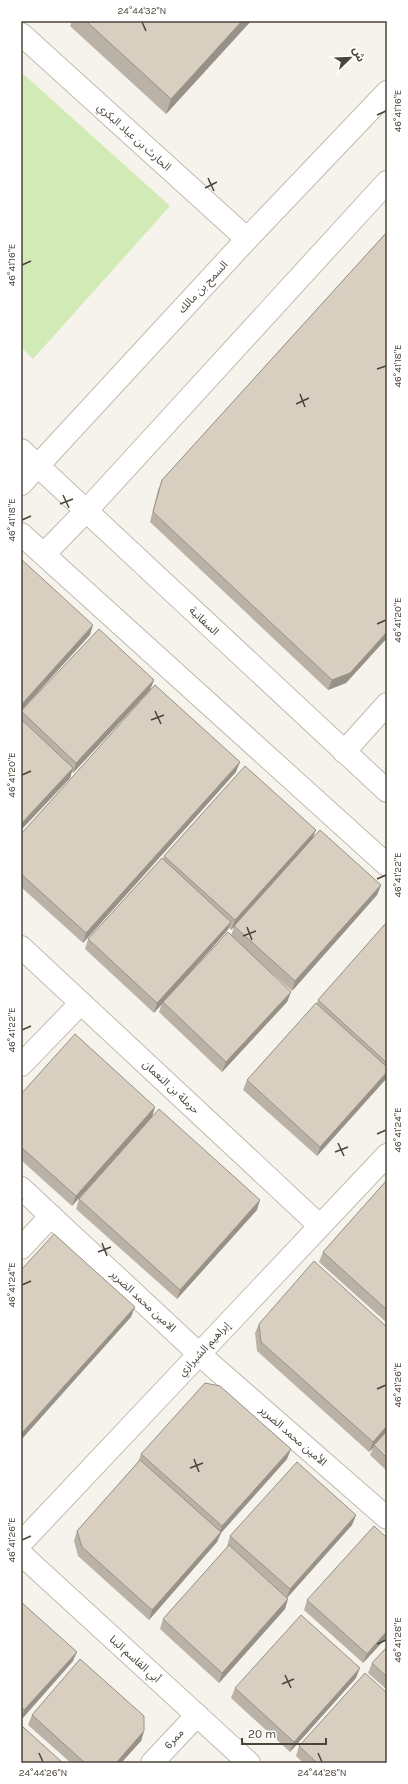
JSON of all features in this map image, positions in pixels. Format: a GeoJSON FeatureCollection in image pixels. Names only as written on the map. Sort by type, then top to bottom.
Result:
{"type":"FeatureCollection","features":[{"type":"Feature","properties":{"kind":"street","name":"الحارث بن عباد البكري"},"geometry":{"type":"LineString","coordinates":[[21,34],[247,239]]}},
{"type":"Feature","properties":{"kind":"street","name":"السمح بن مالك"},"geometry":{"type":"LineString","coordinates":[[21,484],[247,239],[387,92]]}},
{"type":"Feature","properties":{"kind":"street"},"geometry":{"type":"LineString","coordinates":[[44,554],[87,510],[387,182]]}},
{"type":"Feature","properties":{"kind":"street","name":"السفانية"},"geometry":{"type":"LineString","coordinates":[[21,450],[387,791]]}},
{"type":"Feature","properties":{"kind":"street"},"geometry":{"type":"LineString","coordinates":[[21,534],[387,865]]}},
{"type":"Feature","properties":{"kind":"street"},"geometry":{"type":"LineString","coordinates":[[344,752],[387,704]]}},
{"type":"Feature","properties":{"kind":"street","name":"حرملة بن النعمان"},"geometry":{"type":"LineString","coordinates":[[21,948],[320,1226]]}},
{"type":"Feature","properties":{"kind":"street"},"geometry":{"type":"LineString","coordinates":[[21,1065],[81,1003]]}},
{"type":"Feature","properties":{"kind":"street","name":"إبراهيم الشيرازي"},"geometry":{"type":"LineString","coordinates":[[21,1543],[387,1155]]}},
{"type":"Feature","properties":{"kind":"street","name":"الامين محمد الضرير"},"geometry":{"type":"LineString","coordinates":[[21,1188],[200,1354]]}},
{"type":"Feature","properties":{"kind":"street"},"geometry":{"type":"LineString","coordinates":[[21,1248],[51,1216]]}},
{"type":"Feature","properties":{"kind":"street","name":"الأمين محمد الضرير"},"geometry":{"type":"LineString","coordinates":[[200,1354],[387,1518]]}},
{"type":"Feature","properties":{"kind":"street","name":"أبي القاسم البنا"},"geometry":{"type":"LineString","coordinates":[[21,1554],[249,1763]]}},
{"type":"Feature","properties":{"kind":"street","name":"ممر6"},"geometry":{"type":"LineString","coordinates":[[152,1763],[197,1715]]}},
{"type":"Feature","properties":{"kind":"green space"},"geometry":{"type":"Polygon","coordinates":[[[21,72],[170,206],[33,359],[21,347],[21,72]]]}},
{"type":"Feature","properties":{"kind":"building"},"geometry":{"type":"Polygon","coordinates":[[[86,21],[242,21],[171,99],[86,21]]]}},
{"type":"Feature","properties":{"kind":"building"},"geometry":{"type":"Polygon","coordinates":[[[387,232],[387,632],[350,673],[332,680],[153,512],[162,480],[387,232]]]}},
{"type":"Feature","properties":{"kind":"building"},"geometry":{"type":"Polygon","coordinates":[[[21,559],[93,625],[21,705],[21,559]]]}},
{"type":"Feature","properties":{"kind":"building"},"geometry":{"type":"Polygon","coordinates":[[[99,629],[154,680],[76,763],[21,711],[99,629]]]}},
{"type":"Feature","properties":{"kind":"building"},"geometry":{"type":"Polygon","coordinates":[[[155,685],[240,762],[86,933],[21,874],[21,834],[155,685]]]}},
{"type":"Feature","properties":{"kind":"building"},"geometry":{"type":"Polygon","coordinates":[[[21,719],[73,768],[21,824],[21,719]]]}},
{"type":"Feature","properties":{"kind":"building"},"geometry":{"type":"Polygon","coordinates":[[[245,766],[316,830],[235,920],[164,856],[245,766]]]}},
{"type":"Feature","properties":{"kind":"building"},"geometry":{"type":"Polygon","coordinates":[[[320,830],[381,885],[295,981],[234,926],[320,830]]]}},
{"type":"Feature","properties":{"kind":"building"},"geometry":{"type":"Polygon","coordinates":[[[162,858],[231,922],[157,1003],[88,939],[162,858]]]}},
{"type":"Feature","properties":{"kind":"building"},"geometry":{"type":"Polygon","coordinates":[[[386,923],[387,924],[387,1063],[318,1000],[386,923]]]}},
{"type":"Feature","properties":{"kind":"building"},"geometry":{"type":"Polygon","coordinates":[[[228,932],[291,992],[226,1062],[163,1002],[228,932]]]}},
{"type":"Feature","properties":{"kind":"building"},"geometry":{"type":"Polygon","coordinates":[[[316,1003],[387,1067],[387,1072],[320,1147],[247,1080],[316,1003]]]}},
{"type":"Feature","properties":{"kind":"building"},"geometry":{"type":"Polygon","coordinates":[[[75,1034],[155,1107],[76,1196],[21,1147],[21,1094],[75,1034]]]}},
{"type":"Feature","properties":{"kind":"building"},"geometry":{"type":"Polygon","coordinates":[[[159,1109],[260,1200],[180,1290],[79,1199],[159,1109]]]}},
{"type":"Feature","properties":{"kind":"building"},"geometry":{"type":"Polygon","coordinates":[[[387,1180],[387,1310],[323,1252],[387,1180]]]}},
{"type":"Feature","properties":{"kind":"building"},"geometry":{"type":"Polygon","coordinates":[[[54,1234],[135,1307],[21,1434],[21,1270],[54,1234]]]}},
{"type":"Feature","properties":{"kind":"building"},"geometry":{"type":"Polygon","coordinates":[[[314,1261],[387,1327],[387,1426],[373,1442],[261,1342],[259,1324],[314,1261]]]}},
{"type":"Feature","properties":{"kind":"building"},"geometry":{"type":"Polygon","coordinates":[[[205,1383],[220,1386],[291,1449],[222,1526],[141,1454],[205,1383]]]}},
{"type":"Feature","properties":{"kind":"building"},"geometry":{"type":"Polygon","coordinates":[[[387,1431],[387,1458],[374,1445],[387,1431]]]}},
{"type":"Feature","properties":{"kind":"building"},"geometry":{"type":"Polygon","coordinates":[[[140,1460],[221,1532],[152,1610],[82,1547],[77,1531],[140,1460]]]}},
{"type":"Feature","properties":{"kind":"building"},"geometry":{"type":"Polygon","coordinates":[[[297,1462],[356,1515],[290,1589],[230,1536],[297,1462]]]}},
{"type":"Feature","properties":{"kind":"building"},"geometry":{"type":"Polygon","coordinates":[[[374,1526],[387,1538],[387,1631],[367,1654],[307,1600],[374,1526]]]}},
{"type":"Feature","properties":{"kind":"building"},"geometry":{"type":"Polygon","coordinates":[[[229,1545],[288,1599],[222,1673],[163,1619],[229,1545]]]}},
{"type":"Feature","properties":{"kind":"building"},"geometry":{"type":"Polygon","coordinates":[[[21,1602],[77,1652],[24,1710],[21,1707],[21,1602]]]}},
{"type":"Feature","properties":{"kind":"building"},"geometry":{"type":"Polygon","coordinates":[[[301,1615],[360,1668],[294,1742],[235,1688],[301,1615]]]}},
{"type":"Feature","properties":{"kind":"building"},"geometry":{"type":"Polygon","coordinates":[[[387,1647],[387,1677],[372,1663],[387,1647]]]}},
{"type":"Feature","properties":{"kind":"building"},"geometry":{"type":"Polygon","coordinates":[[[80,1659],[144,1716],[144,1731],[116,1763],[85,1763],[32,1715],[80,1659]]]}},
{"type":"Feature","properties":{"kind":"building"},"geometry":{"type":"Polygon","coordinates":[[[365,1673],[387,1693],[387,1763],[317,1763],[299,1746],[365,1673]]]}},
{"type":"Feature","properties":{"kind":"building"},"geometry":{"type":"Polygon","coordinates":[[[23,1727],[63,1763],[21,1763],[21,1729],[23,1727]]]}}]}
